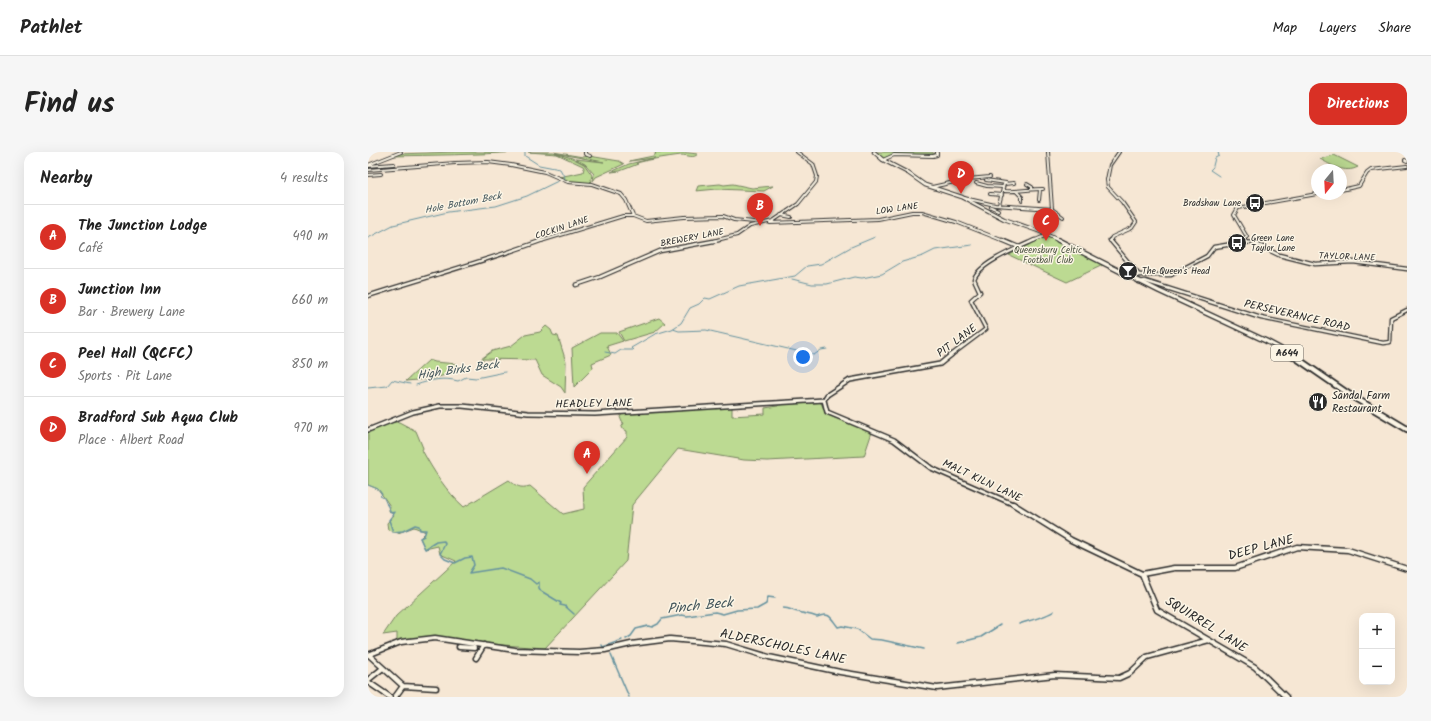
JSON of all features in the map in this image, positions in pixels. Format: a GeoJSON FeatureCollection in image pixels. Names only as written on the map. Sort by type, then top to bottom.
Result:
{"type":"FeatureCollection","features":[{"type":"Feature","properties":{"kind":"main road","name":"A644"},"geometry":{"type":"LineString","coordinates":[[874,152],[883,160],[908,172],[920,183],[962,197],[1004,219],[1047,235],[1139,282],[1285,352],[1350,395],[1407,429]]}},
{"type":"Feature","properties":{"kind":"street"},"geometry":{"type":"LineString","coordinates":[[368,165],[401,152]]}},
{"type":"Feature","properties":{"kind":"street"},"geometry":{"type":"LineString","coordinates":[[585,152],[585,154],[590,156]]}},
{"type":"Feature","properties":{"kind":"street"},"geometry":{"type":"LineString","coordinates":[[769,223],[798,204],[816,182],[816,172],[811,161],[797,152]]}},
{"type":"Feature","properties":{"kind":"street"},"geometry":{"type":"LineString","coordinates":[[883,160],[894,155],[930,156],[937,155],[937,152]]}},
{"type":"Feature","properties":{"kind":"street"},"geometry":{"type":"LineString","coordinates":[[1048,152],[1052,209]]}},
{"type":"Feature","properties":{"kind":"street"},"geometry":{"type":"LineString","coordinates":[[1119,152],[1110,165],[1107,180],[1108,187],[1122,202],[1136,222],[1132,228],[1112,237],[1110,241],[1139,275]]}},
{"type":"Feature","properties":{"kind":"street"},"geometry":{"type":"LineString","coordinates":[[390,169],[397,161]]}},
{"type":"Feature","properties":{"kind":"street"},"geometry":{"type":"LineString","coordinates":[[368,170],[488,162],[520,167],[545,172],[568,182],[592,184],[621,194],[626,200],[632,216]]}},
{"type":"Feature","properties":{"kind":"street"},"geometry":{"type":"LineString","coordinates":[[368,165],[394,164]]}},
{"type":"Feature","properties":{"kind":"street"},"geometry":{"type":"LineString","coordinates":[[1347,188],[1360,185],[1366,173],[1371,170],[1407,166]]}},
{"type":"Feature","properties":{"kind":"street"},"geometry":{"type":"LineString","coordinates":[[392,174],[394,168]]}},
{"type":"Feature","properties":{"kind":"street"},"geometry":{"type":"LineString","coordinates":[[368,175],[381,175],[383,169]]}},
{"type":"Feature","properties":{"kind":"street"},"geometry":{"type":"LineString","coordinates":[[930,187],[946,185],[980,176],[990,177]]}},
{"type":"Feature","properties":{"kind":"street"},"geometry":{"type":"LineString","coordinates":[[986,180],[1012,183]]}},
{"type":"Feature","properties":{"kind":"street"},"geometry":{"type":"LineString","coordinates":[[975,183],[1003,187]]}},
{"type":"Feature","properties":{"kind":"street"},"geometry":{"type":"LineString","coordinates":[[1003,187],[1006,183]]}},
{"type":"Feature","properties":{"kind":"street"},"geometry":{"type":"LineString","coordinates":[[1029,184],[1032,189]]}},
{"type":"Feature","properties":{"kind":"street"},"geometry":{"type":"LineString","coordinates":[[999,205],[1004,190],[1003,187]]}},
{"type":"Feature","properties":{"kind":"street"},"geometry":{"type":"LineString","coordinates":[[1004,190],[1016,191],[1041,189],[1039,200],[1043,201]]}},
{"type":"Feature","properties":{"kind":"street"},"geometry":{"type":"LineString","coordinates":[[1016,191],[1022,197],[1022,202],[1018,201]]}},
{"type":"Feature","properties":{"kind":"street"},"geometry":{"type":"LineString","coordinates":[[990,194],[1002,195]]}},
{"type":"Feature","properties":{"kind":"street"},"geometry":{"type":"LineString","coordinates":[[1132,278],[1139,275],[1171,275],[1207,256],[1214,247],[1242,242],[1246,236],[1234,214],[1240,207],[1252,203],[1311,195]]}},
{"type":"Feature","properties":{"kind":"street"},"geometry":{"type":"LineString","coordinates":[[962,197],[999,205],[1052,209],[1063,217]]}},
{"type":"Feature","properties":{"kind":"street"},"geometry":{"type":"LineString","coordinates":[[974,204],[980,201]]}},
{"type":"Feature","properties":{"kind":"street"},"geometry":{"type":"LineString","coordinates":[[991,207],[998,210]]}},
{"type":"Feature","properties":{"kind":"street"},"geometry":{"type":"LineString","coordinates":[[990,212],[995,209]]}},
{"type":"Feature","properties":{"kind":"street","name":"LOW LANE"},"geometry":{"type":"LineString","coordinates":[[764,223],[878,219],[912,212],[922,212],[992,235],[1021,248]]}},
{"type":"Feature","properties":{"kind":"street"},"geometry":{"type":"LineString","coordinates":[[781,215],[791,216]]}},
{"type":"Feature","properties":{"kind":"street","name":"COCKIN LANE"},"geometry":{"type":"LineString","coordinates":[[368,296],[419,279],[497,257],[560,234],[623,216],[632,216],[646,221],[684,217],[723,216],[734,220],[764,223]]}},
{"type":"Feature","properties":{"kind":"street","name":"BREWERY LANE"},"geometry":{"type":"LineString","coordinates":[[576,285],[600,277],[660,251],[726,239],[737,234],[748,226],[764,223]]}},
{"type":"Feature","properties":{"kind":"street","name":"PIT LANE"},"geometry":{"type":"LineString","coordinates":[[824,400],[827,395],[850,380],[945,362],[986,329],[971,300],[980,292],[974,281],[974,277],[989,262],[1047,235]]}},
{"type":"Feature","properties":{"kind":"street","name":"TAYLOR LANE"},"geometry":{"type":"LineString","coordinates":[[1242,242],[1254,243],[1279,255],[1315,264],[1353,262],[1407,269]]}},
{"type":"Feature","properties":{"kind":"street","name":"PERSEVERANCE ROAD"},"geometry":{"type":"LineString","coordinates":[[1139,282],[1145,281],[1261,318],[1383,343],[1390,342],[1391,318],[1407,310]]}},
{"type":"Feature","properties":{"kind":"street","name":"HEADLEY LANE"},"geometry":{"type":"LineString","coordinates":[[368,430],[390,421],[438,406],[459,406],[528,413],[602,414],[824,400]]}},
{"type":"Feature","properties":{"kind":"street","name":"MALT KILN LANE"},"geometry":{"type":"LineString","coordinates":[[824,400],[827,412],[894,440],[931,468],[1015,505],[1071,540],[1142,574]]}},
{"type":"Feature","properties":{"kind":"street","name":"DEEP LANE"},"geometry":{"type":"LineString","coordinates":[[1142,574],[1174,568],[1235,568],[1297,547],[1348,550],[1407,569]]}},
{"type":"Feature","properties":{"kind":"street","name":"SQUIRREL LANE"},"geometry":{"type":"LineString","coordinates":[[1142,574],[1157,610],[1255,667],[1286,697]]}},
{"type":"Feature","properties":{"kind":"street","name":"ALDERSCHOLES LANE"},"geometry":{"type":"LineString","coordinates":[[369,655],[401,642],[435,638],[484,644],[515,650],[592,652],[653,640],[690,640],[726,644],[769,657],[840,672],[877,676],[928,688],[937,688],[1055,675],[1119,678],[1130,673],[1148,657],[1209,640]]}},
{"type":"Feature","properties":{"kind":"street"},"geometry":{"type":"LineString","coordinates":[[467,648],[470,642]]}},
{"type":"Feature","properties":{"kind":"street"},"geometry":{"type":"LineString","coordinates":[[476,658],[484,644]]}},
{"type":"Feature","properties":{"kind":"street"},"geometry":{"type":"LineString","coordinates":[[459,647],[474,648]]}},
{"type":"Feature","properties":{"kind":"street"},"geometry":{"type":"LineString","coordinates":[[369,655],[403,686],[436,688]]}},
{"type":"Feature","properties":{"kind":"street"},"geometry":{"type":"LineString","coordinates":[[383,668],[368,681],[390,697]]}},
{"type":"Feature","properties":{"kind":"street"},"geometry":{"type":"LineString","coordinates":[[395,697],[403,686]]}},
{"type":"Feature","properties":{"kind":"green space"},"geometry":{"type":"Polygon","coordinates":[[[518,152],[391,156],[397,154],[518,152]]]}},
{"type":"Feature","properties":{"kind":"green space"},"geometry":{"type":"Polygon","coordinates":[[[528,152],[553,152],[583,157],[589,156],[619,161],[624,164],[596,177],[593,181],[594,174],[585,164],[575,159],[604,162],[555,153],[572,158],[584,164],[592,175],[590,184],[568,181],[559,177],[583,172],[583,166],[557,154],[528,152]]]}},
{"type":"Feature","properties":{"kind":"green space"},"geometry":{"type":"Polygon","coordinates":[[[654,152],[682,152],[698,154],[692,157],[681,155],[647,160],[636,163],[638,164],[620,171],[611,172],[629,164],[655,158],[629,161],[653,156],[656,154],[654,152]]]}},
{"type":"Feature","properties":{"kind":"green space"},"geometry":{"type":"Polygon","coordinates":[[[876,152],[931,152],[936,154],[892,155],[883,159],[876,152]]]}},
{"type":"Feature","properties":{"kind":"green space"},"geometry":{"type":"Polygon","coordinates":[[[1334,155],[1358,167],[1347,170],[1347,164],[1329,164],[1320,159],[1334,155]]]}},
{"type":"Feature","properties":{"kind":"green space"},"geometry":{"type":"Polygon","coordinates":[[[733,184],[752,188],[773,186],[764,191],[717,189],[696,191],[698,186],[733,184]]]}},
{"type":"Feature","properties":{"kind":"green space","name":"Queensbury Celtic Football Club"},"geometry":{"type":"Polygon","coordinates":[[[1047,236],[1103,265],[1067,282],[1009,255],[1047,236]]]}},
{"type":"Feature","properties":{"kind":"green space"},"geometry":{"type":"Polygon","coordinates":[[[659,318],[665,323],[655,332],[624,341],[619,332],[659,318]]]}},
{"type":"Feature","properties":{"kind":"green space"},"geometry":{"type":"Polygon","coordinates":[[[546,326],[551,330],[553,335],[558,336],[566,362],[565,393],[561,387],[542,375],[535,360],[481,359],[492,351],[511,346],[525,335],[540,332],[546,326]]]}},
{"type":"Feature","properties":{"kind":"green space"},"geometry":{"type":"Polygon","coordinates":[[[600,333],[617,333],[623,341],[607,346],[611,355],[592,363],[593,368],[574,387],[572,348],[600,333]]]}},
{"type":"Feature","properties":{"kind":"green space"},"geometry":{"type":"Polygon","coordinates":[[[429,360],[457,364],[452,373],[428,380],[406,381],[429,360]]]}},
{"type":"Feature","properties":{"kind":"green space"},"geometry":{"type":"Polygon","coordinates":[[[821,403],[827,415],[872,432],[864,456],[767,461],[744,460],[678,449],[632,505],[626,561],[545,648],[503,645],[436,637],[397,643],[397,633],[383,635],[396,616],[456,561],[440,554],[438,546],[425,549],[420,538],[426,532],[414,527],[398,533],[388,530],[387,523],[394,515],[389,511],[390,506],[378,489],[368,485],[368,431],[390,422],[399,422],[416,431],[423,448],[422,450],[436,473],[446,488],[464,507],[509,480],[518,486],[530,486],[563,514],[584,509],[583,487],[627,437],[627,431],[621,428],[624,423],[620,417],[622,414],[732,407],[732,416],[765,414],[765,408],[778,406],[779,404],[821,403]]]}},
{"type":"Feature","properties":{"kind":"waterway","name":"Hole Bottom Beck"},"geometry":{"type":"LineString","coordinates":[[525,152],[525,156],[539,165],[560,169],[565,178],[563,179]]}},
{"type":"Feature","properties":{"kind":"waterway"},"geometry":{"type":"LineString","coordinates":[[1213,166],[1215,158],[1219,156],[1218,152]]}},
{"type":"Feature","properties":{"kind":"waterway"},"geometry":{"type":"LineString","coordinates":[[1213,167],[1210,170],[1219,176]]}},
{"type":"Feature","properties":{"kind":"waterway","name":"Hole Bottom Beck"},"geometry":{"type":"LineString","coordinates":[[368,238],[393,225],[448,212],[496,206],[527,196],[560,180]]}},
{"type":"Feature","properties":{"kind":"waterway","name":"High Birks Beck"},"geometry":{"type":"LineString","coordinates":[[605,352],[615,354],[621,350],[633,350],[631,348],[655,334],[672,329],[681,323],[690,308],[699,304],[705,298],[710,299],[739,286],[795,276],[807,266],[821,264],[851,247],[875,237]]}},
{"type":"Feature","properties":{"kind":"waterway"},"geometry":{"type":"LineString","coordinates":[[792,279],[812,284],[827,284],[854,277],[862,278],[882,274],[902,262],[923,256],[935,250],[972,245]]}},
{"type":"Feature","properties":{"kind":"waterway"},"geometry":{"type":"LineString","coordinates":[[673,329],[679,331],[706,330],[814,355],[821,350],[827,349]]}},
{"type":"Feature","properties":{"kind":"waterway","name":"High Birks Beck"},"geometry":{"type":"LineString","coordinates":[[416,385],[447,379],[458,381],[466,377],[476,378],[505,372]]}},
{"type":"Feature","properties":{"kind":"waterway","name":"High Birks Beck"},"geometry":{"type":"LineString","coordinates":[[368,388],[387,386],[392,380],[410,384]]}},
{"type":"Feature","properties":{"kind":"waterway","name":"Pinch Beck"},"geometry":{"type":"LineString","coordinates":[[368,485],[378,489],[382,494],[380,496],[384,498],[387,505]]}},
{"type":"Feature","properties":{"kind":"waterway","name":"Pinch Beck"},"geometry":{"type":"LineString","coordinates":[[387,504],[391,513],[395,512],[389,520],[393,532],[403,531],[415,525],[419,526],[420,530],[426,530],[424,536],[420,538],[425,549],[436,542],[444,541],[445,544],[440,554],[445,559],[455,563],[465,558],[472,557],[474,565],[469,573],[501,568],[530,579],[536,584],[539,582],[539,588],[541,591],[561,603],[560,605],[565,606],[574,614]]}},
{"type":"Feature","properties":{"kind":"waterway","name":"Pinch Beck"},"geometry":{"type":"LineString","coordinates":[[626,639],[631,636],[636,629],[648,626],[652,627],[658,624],[662,619],[682,615],[687,616],[715,612],[723,614],[737,610],[757,609],[766,604],[768,597],[775,598]]}},
{"type":"Feature","properties":{"kind":"waterway","name":"Pinch Beck"},"geometry":{"type":"LineString","coordinates":[[783,608],[817,617],[827,615],[838,627],[842,626],[857,629],[870,639],[882,640],[924,649]]}},
{"type":"Feature","properties":{"kind":"waterway","name":"Pinch Beck"},"geometry":{"type":"LineString","coordinates":[[1019,624],[1043,617],[1054,611]]}},
{"type":"Feature","properties":{"kind":"waterway","name":"Pinch Beck"},"geometry":{"type":"LineString","coordinates":[[958,643],[981,637],[1000,625]]}},
{"type":"Feature","properties":{"kind":"waterway","name":"Pinch Beck"},"geometry":{"type":"LineString","coordinates":[[602,645],[603,647],[622,640]]}},
{"type":"Feature","properties":{"kind":"waterway"},"geometry":{"type":"LineString","coordinates":[[611,655],[629,697]]}},
{"type":"Feature","properties":{"kind":"place","name":"Bradford Sub Aqua Club"},"geometry":{"type":"Point","coordinates":[961,194]}},
{"type":"Feature","properties":{"kind":"place","name":"Bradshaw Lane"},"geometry":{"type":"Point","coordinates":[1255,203]}},
{"type":"Feature","properties":{"kind":"place","name":"Junction Inn"},"geometry":{"type":"Point","coordinates":[760,226]}},
{"type":"Feature","properties":{"kind":"place","name":"Peel Hall (QCFC)"},"geometry":{"type":"Point","coordinates":[1046,241]}},
{"type":"Feature","properties":{"kind":"place","name":"Green Lane Taylor Lane"},"geometry":{"type":"Point","coordinates":[1237,243]}},
{"type":"Feature","properties":{"kind":"place","name":"The Queen's Head"},"geometry":{"type":"Point","coordinates":[1128,271]}},
{"type":"Feature","properties":{"kind":"place","name":"Sandal Farm Restaurant"},"geometry":{"type":"Point","coordinates":[1318,402]}},
{"type":"Feature","properties":{"kind":"place","name":"The Junction Lodge"},"geometry":{"type":"Point","coordinates":[587,474]}}]}
